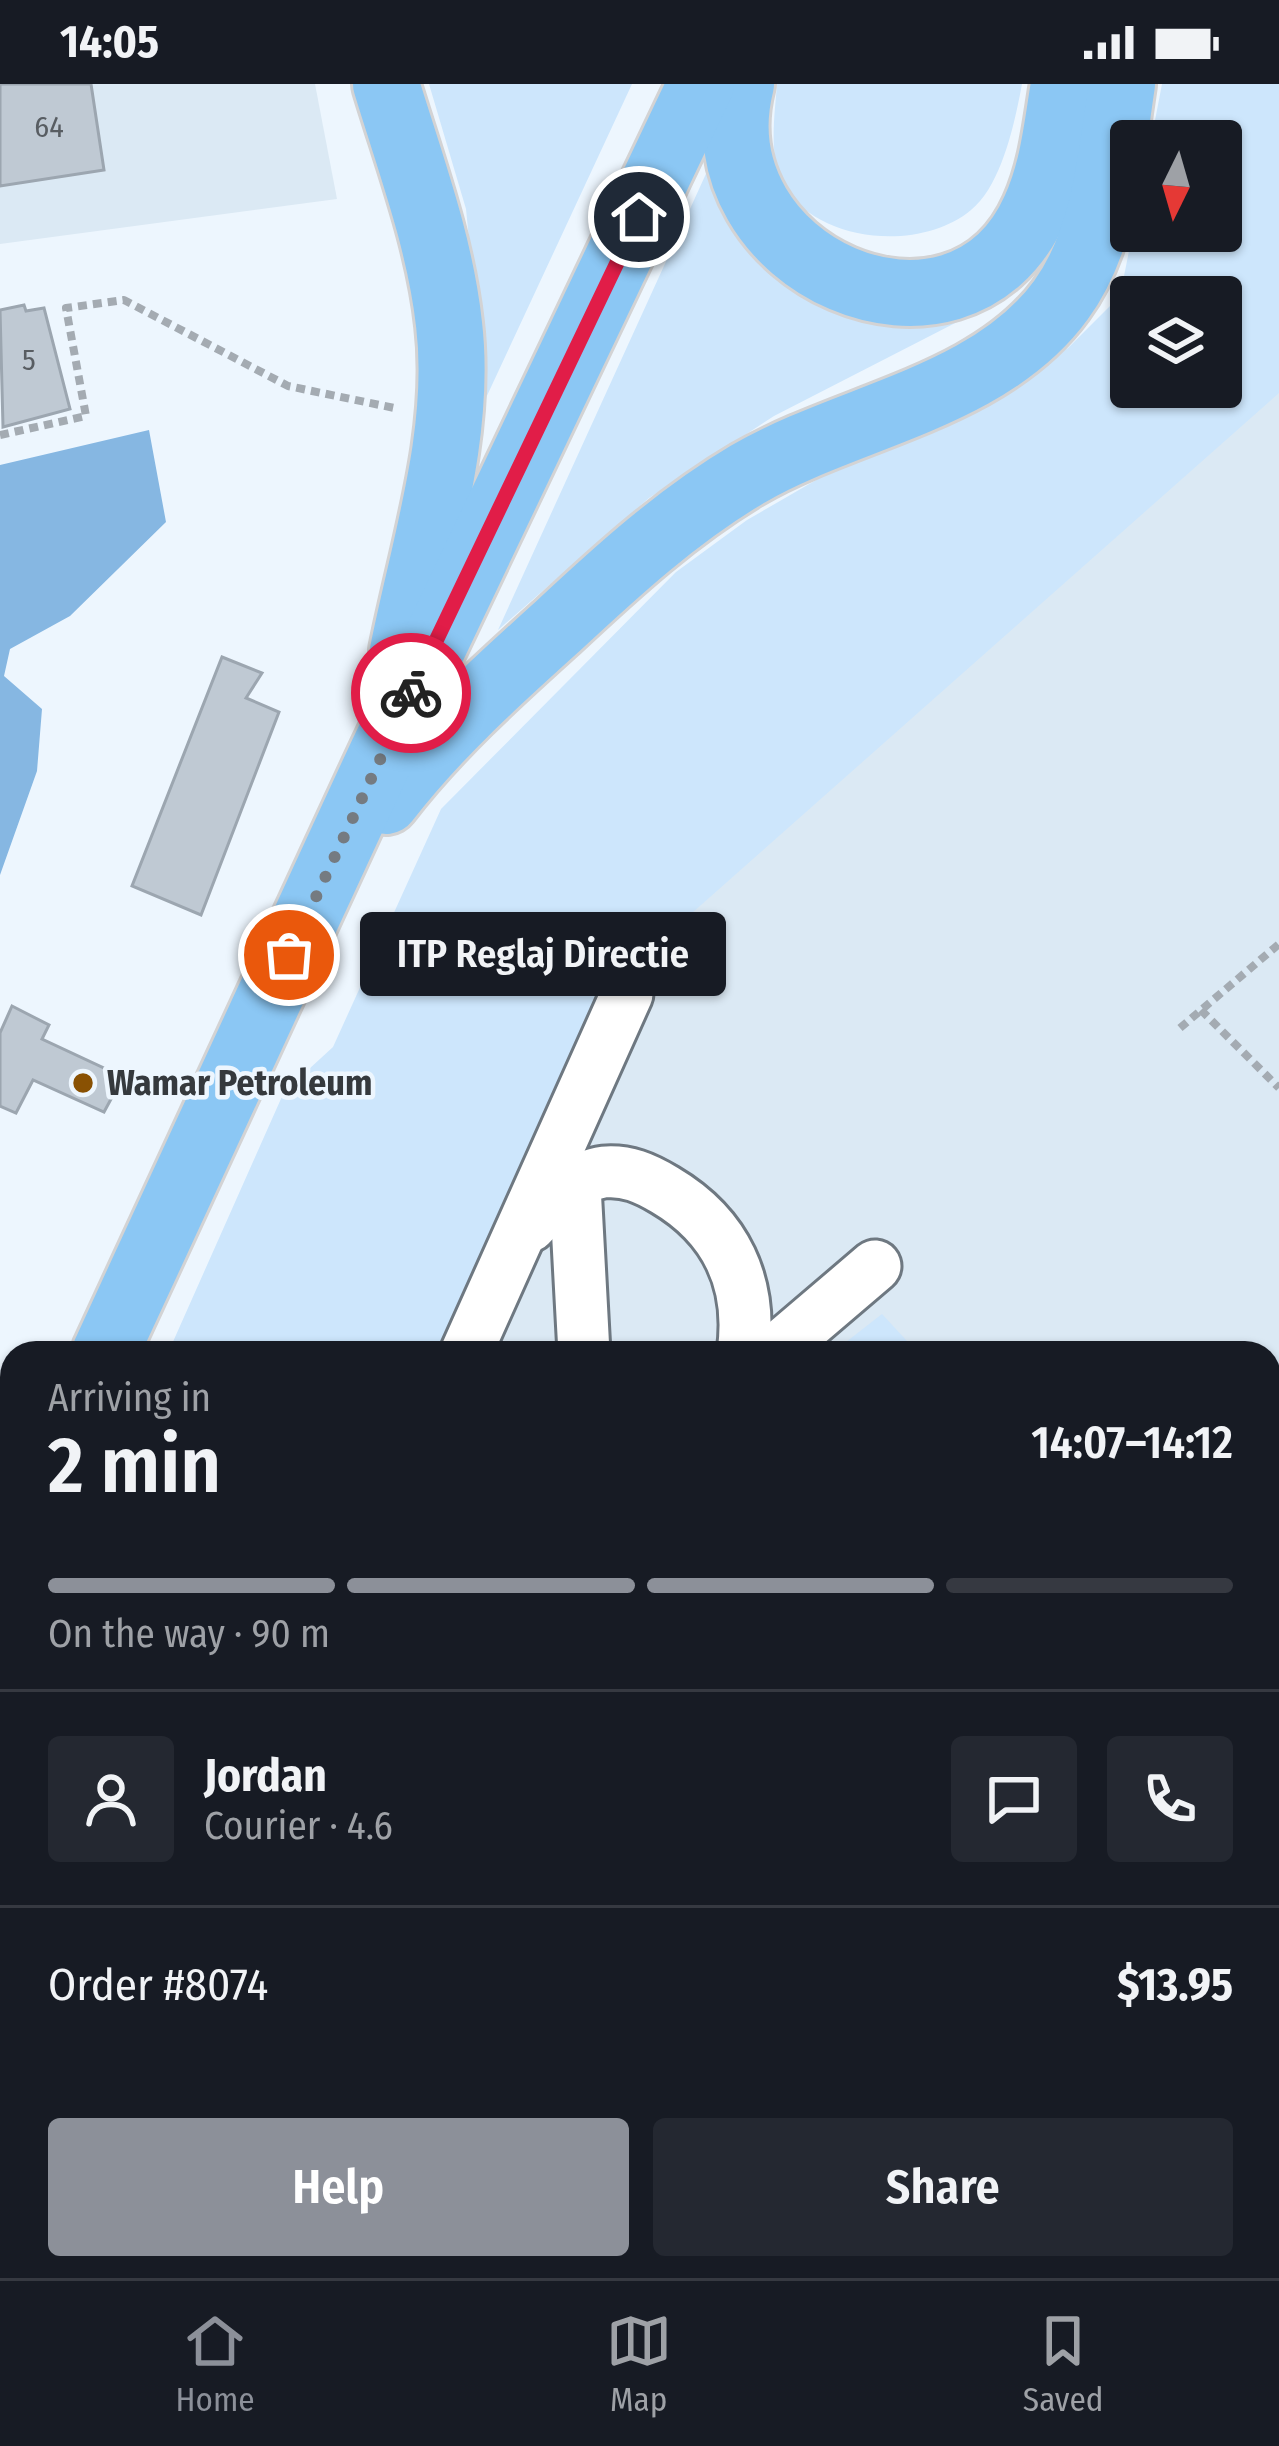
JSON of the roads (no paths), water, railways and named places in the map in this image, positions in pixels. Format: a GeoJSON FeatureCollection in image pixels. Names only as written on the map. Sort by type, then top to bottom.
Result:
{"type":"FeatureCollection","features":[{"type":"Feature","properties":{"kind":"main road"},"geometry":{"type":"LineString","coordinates":[[382,754],[448,419],[450,328],[440,265],[386,84]]}},
{"type":"Feature","properties":{"kind":"main road"},"geometry":{"type":"LineString","coordinates":[[111,1341],[382,754],[701,84]]}},
{"type":"Feature","properties":{"kind":"main road"},"geometry":{"type":"LineString","coordinates":[[742,84],[735,147],[742,175],[763,212],[794,248],[825,272],[867,289],[911,293],[977,272],[1020,234],[1051,160],[1064,84]]}},
{"type":"Feature","properties":{"kind":"main road"},"geometry":{"type":"LineString","coordinates":[[270,995],[368,824],[409,771],[459,716],[644,547],[749,473],[969,374],[1036,331],[1085,263],[1122,84]]}},
{"type":"Feature","properties":{"kind":"lane"},"geometry":{"type":"LineString","coordinates":[[471,1341],[627,994]]}},
{"type":"Feature","properties":{"kind":"lane"},"geometry":{"type":"LineString","coordinates":[[514,1244],[575,1186],[600,1172],[640,1175],[709,1222],[731,1256],[746,1295],[744,1341]]}},
{"type":"Feature","properties":{"kind":"lane"},"geometry":{"type":"LineString","coordinates":[[575,1186],[583,1341]]}},
{"type":"Feature","properties":{"kind":"lane"},"geometry":{"type":"LineString","coordinates":[[787,1341],[875,1266]]}},
{"type":"Feature","properties":{"kind":"place","name":"ITP Reglaj Directie"},"geometry":{"type":"Point","coordinates":[289,955]}},
{"type":"Feature","properties":{"kind":"place","name":"Wamar Petroleum"},"geometry":{"type":"Point","coordinates":[83,1083]}}]}
